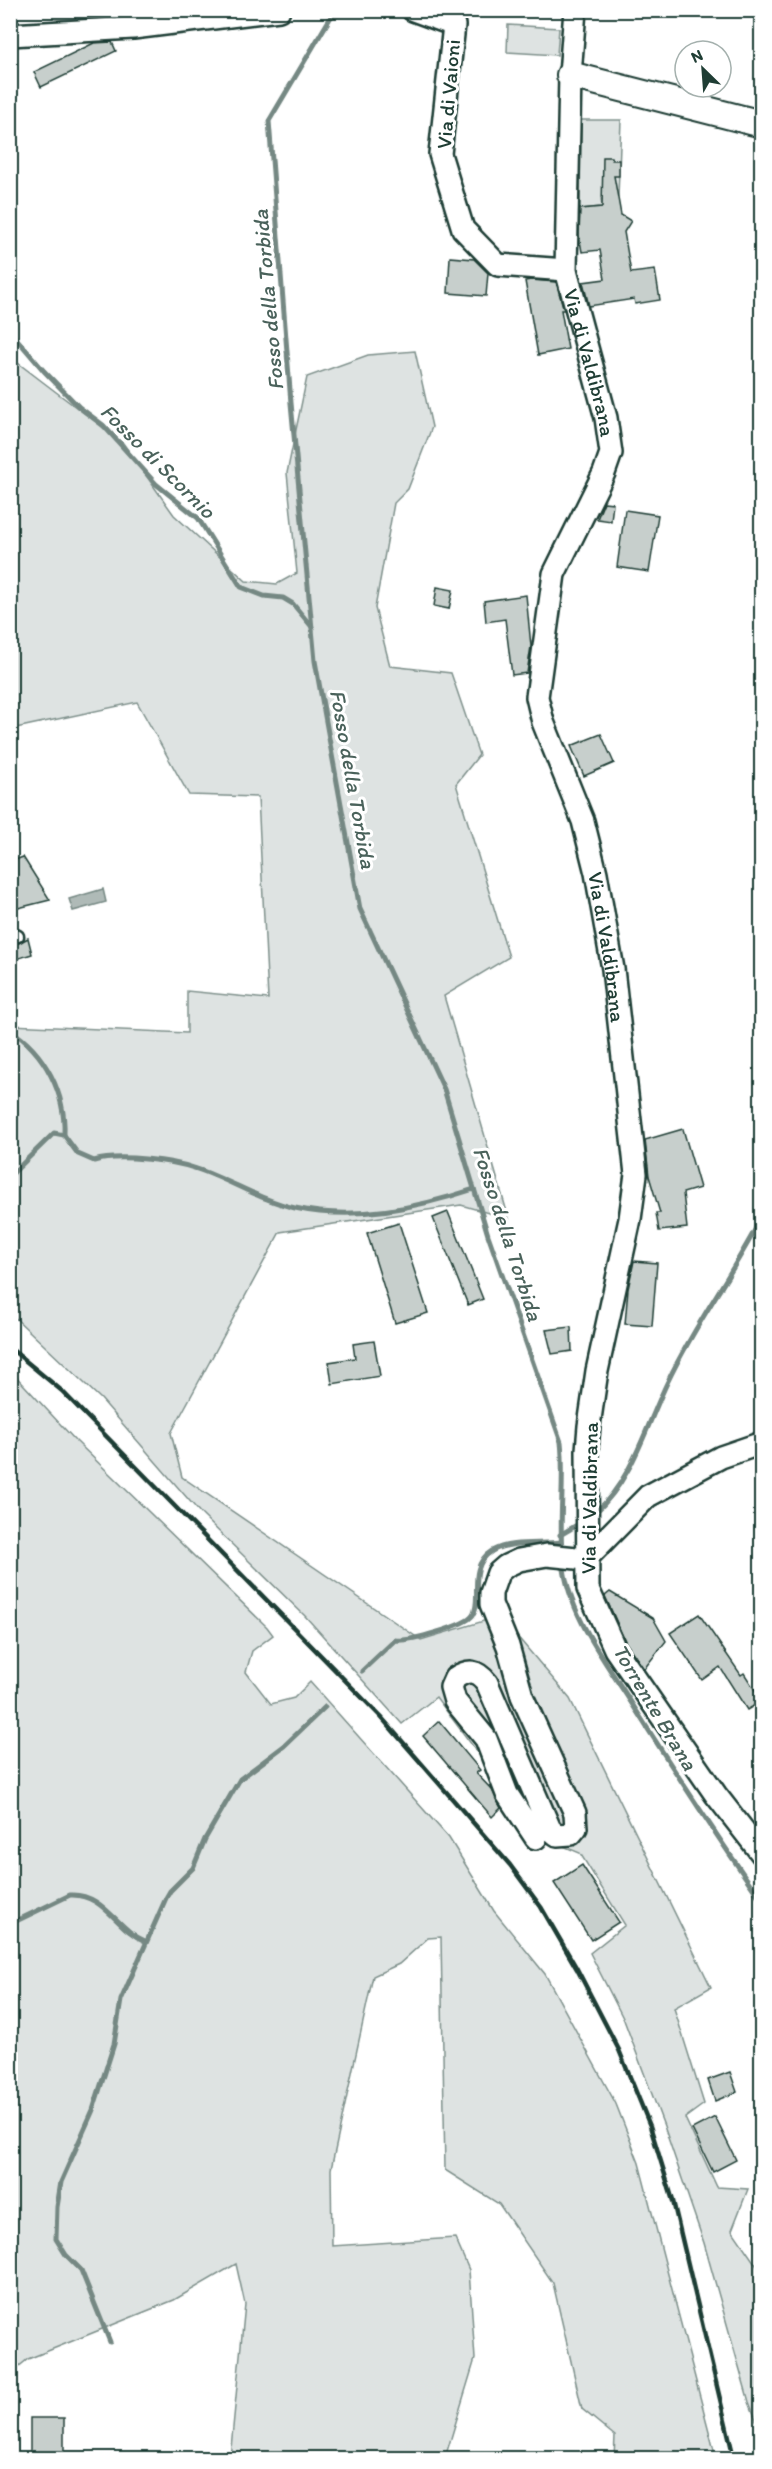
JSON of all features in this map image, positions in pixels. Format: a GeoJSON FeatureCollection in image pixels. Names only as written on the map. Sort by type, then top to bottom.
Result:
{"type":"FeatureCollection","features":[{"type":"Feature","properties":{"kind":"street"},"geometry":{"type":"LineString","coordinates":[[10,35],[132,28],[279,10]]}},
{"type":"Feature","properties":{"kind":"street","name":"Via di Vaioni"},"geometry":{"type":"LineString","coordinates":[[413,10],[454,25],[440,154],[463,229],[498,265],[566,270]]}},
{"type":"Feature","properties":{"kind":"street","name":"Via di Valdibrana"},"geometry":{"type":"LineString","coordinates":[[575,10],[570,75],[566,270],[606,418],[611,453],[604,473],[554,574],[537,696],[543,722],[583,821],[596,873],[614,969],[636,1174],[630,1219],[597,1371],[586,1450],[588,1589],[615,1649],[716,1795],[762,1854]]}},
{"type":"Feature","properties":{"kind":"street"},"geometry":{"type":"LineString","coordinates":[[570,75],[762,124]]}},
{"type":"Feature","properties":{"kind":"street"},"geometry":{"type":"LineString","coordinates":[[536,1838],[507,1794],[486,1739],[458,1706],[452,1695],[451,1687],[455,1678],[469,1671],[478,1673],[487,1683],[550,1828],[557,1835],[571,1834],[576,1828],[575,1813],[522,1696],[508,1646],[491,1604],[493,1584],[498,1573],[519,1560],[547,1555],[586,1559],[648,1496],[721,1457],[762,1443]]}},
{"type":"Feature","properties":{"kind":"shaded area"},"geometry":{"type":"Polygon","coordinates":[[[508,25],[559,28],[557,55],[507,52],[508,25]]]}},
{"type":"Feature","properties":{"kind":"shaded area"},"geometry":{"type":"Polygon","coordinates":[[[581,120],[621,120],[618,197],[601,199],[602,207],[580,209],[581,120]]]}},
{"type":"Feature","properties":{"kind":"shaded area"},"geometry":{"type":"Polygon","coordinates":[[[415,351],[432,427],[408,489],[394,503],[375,608],[390,666],[451,673],[479,755],[456,784],[509,957],[444,996],[509,1219],[461,1205],[280,1232],[171,1433],[182,1477],[421,1640],[500,1616],[570,1699],[711,1987],[674,2008],[704,2104],[685,2118],[717,2187],[748,2189],[732,2230],[761,2272],[761,2432],[749,2402],[704,2243],[664,2126],[624,2020],[590,1953],[625,1925],[580,1853],[546,1839],[436,1697],[402,1724],[305,1616],[202,1515],[101,1399],[11,1314],[11,1025],[187,1033],[187,991],[268,999],[258,797],[189,795],[137,702],[11,729],[10,357],[123,443],[174,515],[246,581],[277,584],[297,573],[287,473],[307,377],[368,355],[415,351]]]}},
{"type":"Feature","properties":{"kind":"shaded area"},"geometry":{"type":"Polygon","coordinates":[[[103,889],[106,902],[73,911],[69,899],[103,889]]]}},
{"type":"Feature","properties":{"kind":"shaded area"},"geometry":{"type":"Polygon","coordinates":[[[11,1371],[75,1440],[267,1627],[273,1635],[252,1651],[246,1672],[271,1704],[294,1698],[310,1682],[449,1838],[494,1911],[545,1974],[616,2104],[639,2163],[716,2458],[614,2458],[615,2436],[582,2409],[553,2283],[499,2204],[445,2170],[441,1937],[428,1938],[399,1964],[373,1976],[331,2169],[332,2246],[455,2238],[469,2270],[475,2359],[445,2458],[230,2458],[245,2304],[236,2264],[174,2300],[28,2359],[11,2373],[11,1371]]]}},
{"type":"Feature","properties":{"kind":"building"},"geometry":{"type":"Polygon","coordinates":[[[112,42],[116,51],[41,87],[34,72],[94,43],[112,42]]]}},
{"type":"Feature","properties":{"kind":"building"},"geometry":{"type":"Polygon","coordinates":[[[603,157],[619,160],[619,176],[614,176],[621,215],[631,221],[624,232],[631,273],[655,270],[660,300],[635,304],[634,299],[589,306],[583,282],[605,279],[600,250],[582,252],[579,235],[580,209],[602,207],[603,157]]]}},
{"type":"Feature","properties":{"kind":"building"},"geometry":{"type":"Polygon","coordinates":[[[450,257],[474,259],[488,273],[486,296],[448,293],[450,257]]]}},
{"type":"Feature","properties":{"kind":"building"},"geometry":{"type":"Polygon","coordinates":[[[525,281],[556,282],[564,310],[561,310],[568,349],[538,355],[525,281]]]}},
{"type":"Feature","properties":{"kind":"building"},"geometry":{"type":"Polygon","coordinates":[[[604,502],[613,503],[611,521],[597,519],[604,502]]]}},
{"type":"Feature","properties":{"kind":"building"},"geometry":{"type":"Polygon","coordinates":[[[625,510],[658,515],[649,572],[617,567],[625,510]]]}},
{"type":"Feature","properties":{"kind":"building"},"geometry":{"type":"Polygon","coordinates":[[[437,587],[453,590],[449,609],[434,606],[437,587]]]}},
{"type":"Feature","properties":{"kind":"building"},"geometry":{"type":"Polygon","coordinates":[[[526,595],[531,646],[527,673],[512,675],[505,619],[486,622],[484,601],[526,595]]]}},
{"type":"Feature","properties":{"kind":"building"},"geometry":{"type":"Polygon","coordinates":[[[601,734],[614,763],[584,776],[571,746],[601,734]]]}},
{"type":"Feature","properties":{"kind":"building"},"geometry":{"type":"Polygon","coordinates":[[[23,857],[50,900],[10,910],[10,862],[23,857]]]}},
{"type":"Feature","properties":{"kind":"building"},"geometry":{"type":"Polygon","coordinates":[[[28,938],[32,954],[16,959],[11,944],[28,938]]]}},
{"type":"Feature","properties":{"kind":"building"},"geometry":{"type":"Polygon","coordinates":[[[683,1129],[700,1188],[683,1193],[687,1228],[659,1231],[656,1213],[660,1213],[649,1176],[645,1140],[683,1129]]]}},
{"type":"Feature","properties":{"kind":"building"},"geometry":{"type":"Polygon","coordinates":[[[448,1212],[483,1299],[468,1305],[433,1218],[448,1212]]]}},
{"type":"Feature","properties":{"kind":"building"},"geometry":{"type":"Polygon","coordinates":[[[399,1223],[428,1313],[395,1323],[367,1233],[399,1223]]]}},
{"type":"Feature","properties":{"kind":"building"},"geometry":{"type":"Polygon","coordinates":[[[634,1261],[657,1263],[652,1326],[625,1324],[628,1289],[634,1261]]]}},
{"type":"Feature","properties":{"kind":"building"},"geometry":{"type":"Polygon","coordinates":[[[571,1327],[572,1351],[552,1354],[546,1330],[571,1327]]]}},
{"type":"Feature","properties":{"kind":"building"},"geometry":{"type":"Polygon","coordinates":[[[374,1341],[380,1376],[332,1384],[329,1362],[355,1358],[353,1344],[374,1341]]]}},
{"type":"Feature","properties":{"kind":"building"},"geometry":{"type":"Polygon","coordinates":[[[610,1592],[653,1618],[666,1641],[644,1669],[626,1643],[605,1596],[610,1592]]]}},
{"type":"Feature","properties":{"kind":"building"},"geometry":{"type":"Polygon","coordinates":[[[699,1614],[741,1675],[744,1673],[762,1701],[747,1710],[720,1667],[702,1680],[670,1633],[699,1614]]]}},
{"type":"Feature","properties":{"kind":"building"},"geometry":{"type":"Polygon","coordinates":[[[439,1721],[480,1770],[476,1773],[492,1790],[501,1808],[492,1817],[423,1736],[439,1721]]]}},
{"type":"Feature","properties":{"kind":"building"},"geometry":{"type":"Polygon","coordinates":[[[582,1865],[619,1922],[591,1940],[554,1883],[582,1865]]]}},
{"type":"Feature","properties":{"kind":"building"},"geometry":{"type":"Polygon","coordinates":[[[730,2072],[737,2092],[715,2101],[708,2080],[730,2072]]]}},
{"type":"Feature","properties":{"kind":"building"},"geometry":{"type":"Polygon","coordinates":[[[715,2117],[736,2160],[713,2172],[692,2129],[715,2117]]]}},
{"type":"Feature","properties":{"kind":"building"},"geometry":{"type":"Polygon","coordinates":[[[30,2418],[64,2418],[64,2458],[30,2458],[30,2418]]]}},
{"type":"Feature","properties":{"kind":"waterway","name":"Fosso della Torbida"},"geometry":{"type":"LineString","coordinates":[[335,10],[269,121],[291,403],[315,661],[360,909],[444,1089],[488,1235],[561,1442],[562,1552]]}},
{"type":"Feature","properties":{"kind":"waterway","name":"Fosso di Scornio"},"geometry":{"type":"LineString","coordinates":[[10,331],[44,371],[79,407],[103,425],[156,484],[198,518],[241,587],[264,596],[283,598],[293,604],[312,627]]}},
{"type":"Feature","properties":{"kind":"waterway"},"geometry":{"type":"LineString","coordinates":[[10,1030],[33,1050],[51,1075],[61,1104],[64,1135]]}},
{"type":"Feature","properties":{"kind":"waterway"},"geometry":{"type":"LineString","coordinates":[[10,1176],[54,1133],[64,1135],[78,1154],[94,1161],[131,1158],[187,1166],[282,1204],[318,1212],[386,1211],[430,1202],[474,1189]]}},
{"type":"Feature","properties":{"kind":"waterway","name":"Torrente Brana"},"geometry":{"type":"LineString","coordinates":[[595,1513],[608,1499],[629,1468],[679,1360],[762,1217]]}},
{"type":"Feature","properties":{"kind":"waterway","name":"Torrente Brana"},"geometry":{"type":"LineString","coordinates":[[560,1535],[577,1525]]}},
{"type":"Feature","properties":{"kind":"waterway"},"geometry":{"type":"LineString","coordinates":[[362,1671],[395,1640],[436,1632],[460,1624],[473,1615],[477,1601],[476,1583],[479,1566],[492,1551],[508,1545],[561,1542]]}},
{"type":"Feature","properties":{"kind":"waterway","name":"Torrente Brana"},"geometry":{"type":"LineString","coordinates":[[563,1561],[572,1600],[590,1637],[696,1804],[762,1901]]}},
{"type":"Feature","properties":{"kind":"waterway"},"geometry":{"type":"LineString","coordinates":[[110,2342],[81,2270],[66,2255],[56,2239],[57,2207],[61,2182],[93,2110],[114,2044],[121,2000],[166,1898],[193,1868],[205,1839],[240,1779],[284,1746],[325,1707]]}},
{"type":"Feature","properties":{"kind":"waterway"},"geometry":{"type":"LineString","coordinates":[[10,1924],[70,1895],[82,1896],[101,1906],[126,1929],[145,1941]]}},
{"type":"Feature","properties":{"kind":"railway"},"geometry":{"type":"LineString","coordinates":[[10,1348],[62,1391],[381,1717],[510,1865],[541,1907],[577,1969],[619,2050],[650,2126],[673,2201],[734,2458]]}}]}
